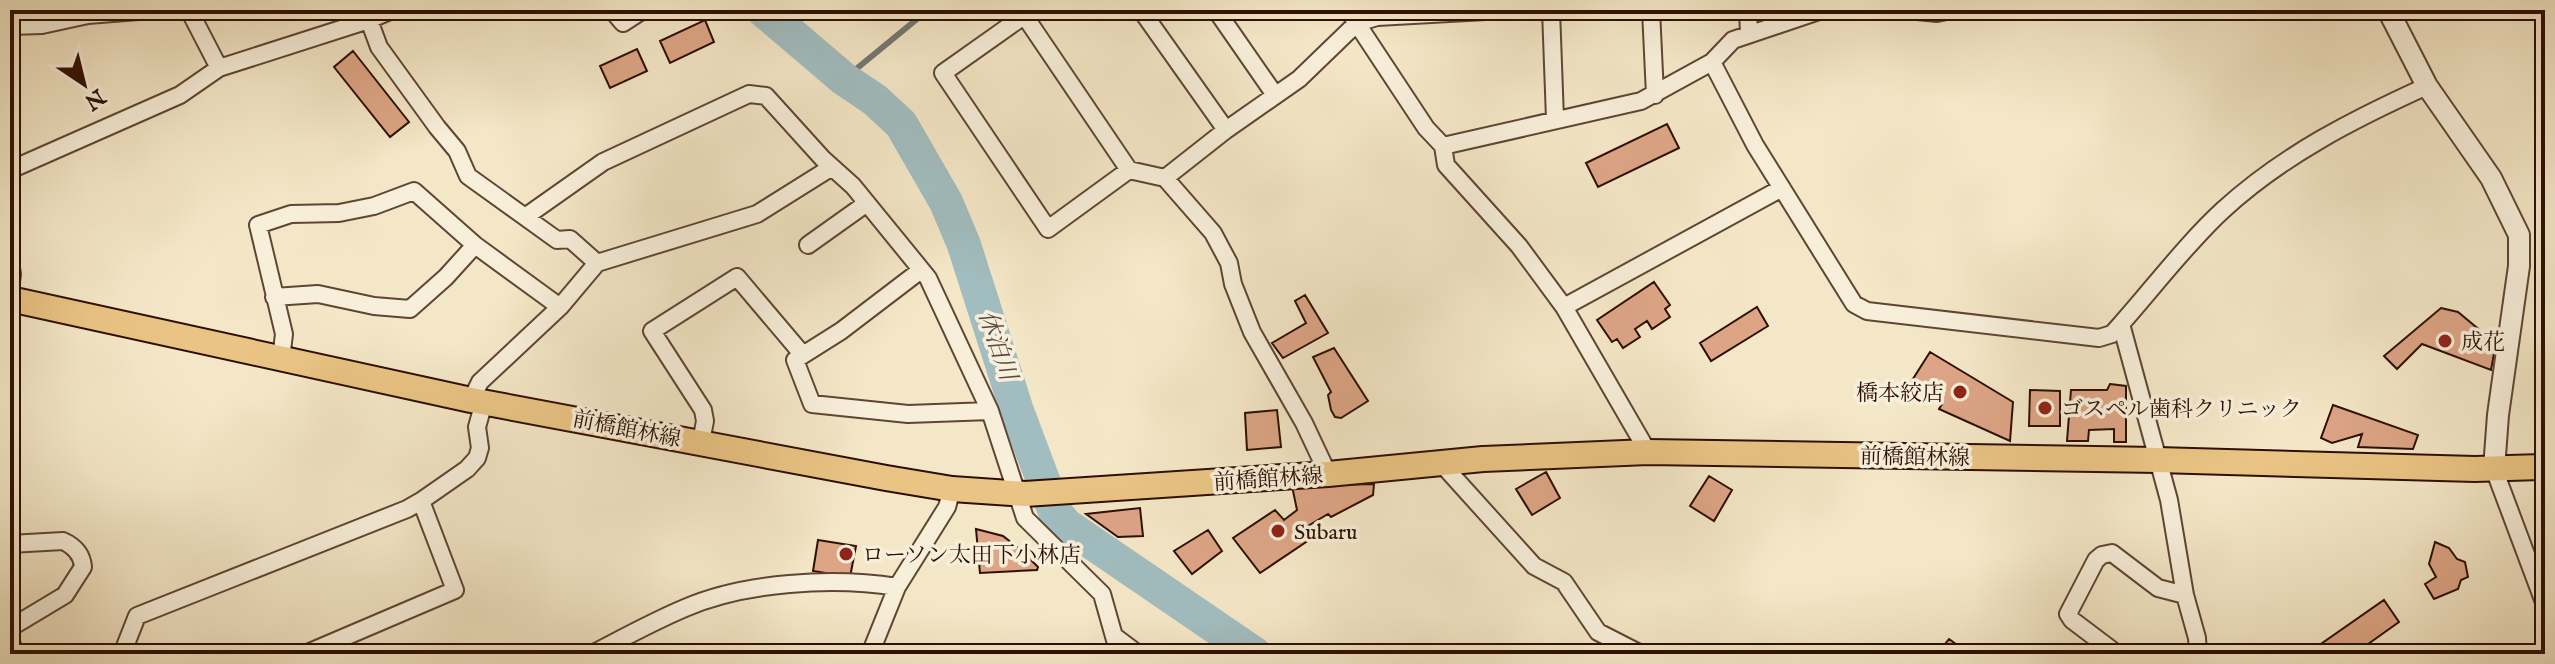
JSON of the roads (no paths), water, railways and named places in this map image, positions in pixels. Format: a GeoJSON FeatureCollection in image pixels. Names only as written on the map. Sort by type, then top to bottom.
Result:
{"type":"FeatureCollection","features":[{"type":"Feature","properties":{"kind":"main road","name":"前橋館林線"},"geometry":{"type":"LineString","coordinates":[[10,299],[477,401],[952,489],[1020,494],[1328,474],[1565,454],[1648,452],[2494,469],[2545,467]]}},
{"type":"Feature","properties":{"kind":"street"},"geometry":{"type":"LineString","coordinates":[[10,26],[42,25],[88,15],[151,10]]}},
{"type":"Feature","properties":{"kind":"street"},"geometry":{"type":"LineString","coordinates":[[189,10],[219,68]]}},
{"type":"Feature","properties":{"kind":"street"},"geometry":{"type":"LineString","coordinates":[[10,170],[180,95],[219,68],[392,10]]}},
{"type":"Feature","properties":{"kind":"street"},"geometry":{"type":"LineString","coordinates":[[612,10],[623,23],[643,10]]}},
{"type":"Feature","properties":{"kind":"street"},"geometry":{"type":"LineString","coordinates":[[1141,10],[1226,130]]}},
{"type":"Feature","properties":{"kind":"street"},"geometry":{"type":"LineString","coordinates":[[1216,10],[1275,95]]}},
{"type":"Feature","properties":{"kind":"street"},"geometry":{"type":"LineString","coordinates":[[1352,16],[1504,10]]}},
{"type":"Feature","properties":{"kind":"street"},"geometry":{"type":"LineString","coordinates":[[1551,10],[1555,119]]}},
{"type":"Feature","properties":{"kind":"street"},"geometry":{"type":"LineString","coordinates":[[1651,10],[1655,95]]}},
{"type":"Feature","properties":{"kind":"street"},"geometry":{"type":"LineString","coordinates":[[1748,10],[1749,34]]}},
{"type":"Feature","properties":{"kind":"street"},"geometry":{"type":"LineString","coordinates":[[1443,146],[1641,101],[1712,62],[1733,40],[1822,10]]}},
{"type":"Feature","properties":{"kind":"street"},"geometry":{"type":"LineString","coordinates":[[1907,10],[1937,13],[1951,10]]}},
{"type":"Feature","properties":{"kind":"street"},"geometry":{"type":"LineString","coordinates":[[2388,10],[2427,86],[2491,178],[2519,235],[2519,266],[2498,415],[2494,469],[2545,605]]}},
{"type":"Feature","properties":{"kind":"street"},"geometry":{"type":"LineString","coordinates":[[1129,170],[1048,229],[943,73],[1028,12],[1129,170],[1165,178],[1213,233],[1229,263],[1233,284],[1252,332],[1304,423],[1328,474]]}},
{"type":"Feature","properties":{"kind":"street"},"geometry":{"type":"LineString","coordinates":[[1165,178],[1299,79],[1352,16]]}},
{"type":"Feature","properties":{"kind":"street"},"geometry":{"type":"LineString","coordinates":[[1352,16],[1426,128],[1443,146],[1446,165],[1519,246],[1564,307],[1648,452]]}},
{"type":"Feature","properties":{"kind":"street"},"geometry":{"type":"LineString","coordinates":[[369,20],[379,47],[457,151],[468,176],[557,240],[570,239],[597,263]]}},
{"type":"Feature","properties":{"kind":"street"},"geometry":{"type":"LineString","coordinates":[[1712,62],[1755,145],[1854,304],[1867,311],[2099,338],[2112,334],[2223,210],[2300,150],[2374,110],[2427,86]]}},
{"type":"Feature","properties":{"kind":"street"},"geometry":{"type":"LineString","coordinates":[[525,217],[603,162],[749,94],[766,96],[853,186],[928,278],[990,411],[1020,494],[1025,518],[1102,594],[1119,654]]}},
{"type":"Feature","properties":{"kind":"street"},"geometry":{"type":"LineString","coordinates":[[127,654],[124,649],[137,616],[407,509],[467,469],[480,453],[474,390],[560,307],[597,263],[757,214],[832,167]]}},
{"type":"Feature","properties":{"kind":"street"},"geometry":{"type":"LineString","coordinates":[[1564,307],[1782,188]]}},
{"type":"Feature","properties":{"kind":"street"},"geometry":{"type":"LineString","coordinates":[[281,359],[284,334],[258,225],[291,214],[339,213],[374,206],[414,191],[475,245],[560,307]]}},
{"type":"Feature","properties":{"kind":"street"},"geometry":{"type":"LineString","coordinates":[[808,245],[867,203]]}},
{"type":"Feature","properties":{"kind":"street"},"geometry":{"type":"LineString","coordinates":[[274,297],[318,294],[374,306],[410,309],[446,277],[475,245]]}},
{"type":"Feature","properties":{"kind":"street"},"geometry":{"type":"LineString","coordinates":[[10,263],[10,290]]}},
{"type":"Feature","properties":{"kind":"street"},"geometry":{"type":"LineString","coordinates":[[921,270],[841,331],[795,360],[812,404],[908,414],[990,411]]}},
{"type":"Feature","properties":{"kind":"street"},"geometry":{"type":"LineString","coordinates":[[701,442],[705,421],[703,410],[652,331],[737,277],[803,355]]}},
{"type":"Feature","properties":{"kind":"street"},"geometry":{"type":"LineString","coordinates":[[2121,324],[2169,500],[2198,654]]}},
{"type":"Feature","properties":{"kind":"street"},"geometry":{"type":"LineString","coordinates":[[1441,463],[1534,566],[1564,582],[1598,632],[1641,654]]}},
{"type":"Feature","properties":{"kind":"street"},"geometry":{"type":"LineString","coordinates":[[870,654],[897,587],[947,507],[952,489]]}},
{"type":"Feature","properties":{"kind":"street"},"geometry":{"type":"LineString","coordinates":[[305,654],[455,590],[421,501]]}},
{"type":"Feature","properties":{"kind":"street"},"geometry":{"type":"LineString","coordinates":[[10,544],[63,541],[79,554],[83,567],[65,595],[10,628]]}},
{"type":"Feature","properties":{"kind":"street"},"geometry":{"type":"LineString","coordinates":[[2117,654],[2068,614],[2096,560],[2112,553],[2158,588],[2185,595]]}},
{"type":"Feature","properties":{"kind":"street"},"geometry":{"type":"LineString","coordinates":[[592,654],[687,607],[729,594],[789,583],[897,587]]}},
{"type":"Feature","properties":{"kind":"street"},"geometry":{"type":"LineString","coordinates":[[1114,636],[1138,654]]}},
{"type":"Feature","properties":{"kind":"street"},"geometry":{"type":"LineString","coordinates":[[10,642],[17,654]]}},
{"type":"Feature","properties":{"kind":"waterway","name":"休泊川"},"geometry":{"type":"LineString","coordinates":[[763,10],[901,124],[946,202],[964,245],[1017,411],[1055,512],[1066,525],[1255,654]]}},
{"type":"Feature","properties":{"kind":"waterway"},"geometry":{"type":"LineString","coordinates":[[844,79],[928,10]]}},
{"type":"Feature","properties":{"kind":"place","name":"成花"},"geometry":{"type":"Point","coordinates":[2445,341]}},
{"type":"Feature","properties":{"kind":"place","name":"橋本絞店"},"geometry":{"type":"Point","coordinates":[1960,392]}},
{"type":"Feature","properties":{"kind":"place","name":"ゴスペル歯科クリニック"},"geometry":{"type":"Point","coordinates":[2045,408]}},
{"type":"Feature","properties":{"kind":"place","name":"Subaru"},"geometry":{"type":"Point","coordinates":[1278,531]}},
{"type":"Feature","properties":{"kind":"place","name":"ローソン太田下小林店"},"geometry":{"type":"Point","coordinates":[846,554]}}]}
